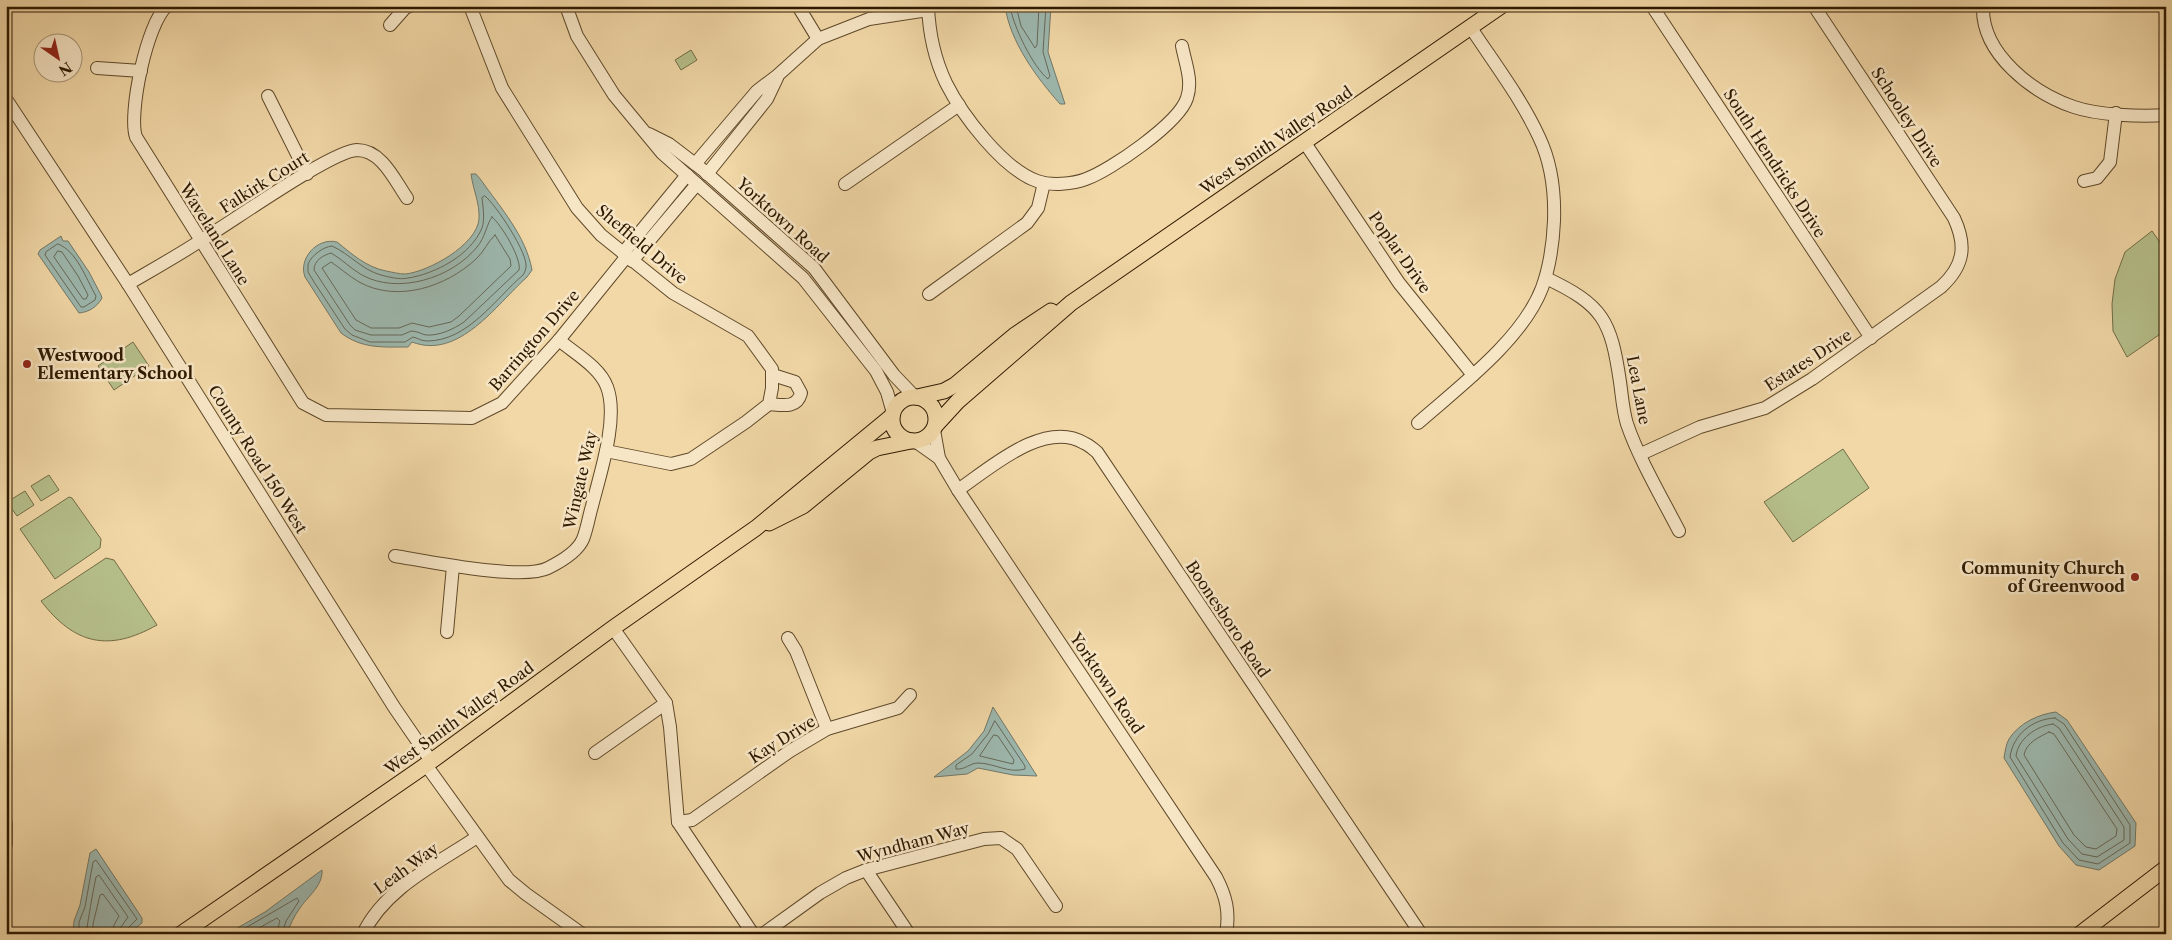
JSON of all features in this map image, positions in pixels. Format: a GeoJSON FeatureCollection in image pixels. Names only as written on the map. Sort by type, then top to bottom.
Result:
{"type":"FeatureCollection","features":[{"type":"Feature","properties":{"kind":"main road","name":"West Smith Valley Road"},"geometry":{"type":"LineString","coordinates":[[935,428],[958,401],[1071,303],[1501,6]]}},
{"type":"Feature","properties":{"kind":"main road","name":"West Smith Valley Road"},"geometry":{"type":"LineString","coordinates":[[916,397],[944,391],[955,385],[1015,335],[1054,310],[1071,303]]}},
{"type":"Feature","properties":{"kind":"main road"},"geometry":{"type":"LineString","coordinates":[[916,397],[924,400],[933,408],[936,416],[935,428],[928,437],[913,441],[902,438],[896,432],[892,424],[892,414],[901,402],[916,397]]}},
{"type":"Feature","properties":{"kind":"main road","name":"West Smith Valley Road"},"geometry":{"type":"LineString","coordinates":[[182,934],[428,763],[613,628],[756,528],[892,414]]}},
{"type":"Feature","properties":{"kind":"main road","name":"West Smith Valley Road"},"geometry":{"type":"LineString","coordinates":[[756,528],[803,506],[869,452],[877,448],[913,441]]}},
{"type":"Feature","properties":{"kind":"main road"},"geometry":{"type":"LineString","coordinates":[[2080,934],[2166,868]]}},
{"type":"Feature","properties":{"kind":"street","name":"Waveland Lane"},"geometry":{"type":"LineString","coordinates":[[167,6],[155,20],[141,72],[133,116],[136,137],[200,242],[303,403]]}},
{"type":"Feature","properties":{"kind":"street"},"geometry":{"type":"LineString","coordinates":[[390,25],[405,8],[410,6]]}},
{"type":"Feature","properties":{"kind":"street","name":"Sheffield Drive"},"geometry":{"type":"LineString","coordinates":[[470,6],[502,88],[581,213],[595,230],[673,293],[748,336],[772,372]]}},
{"type":"Feature","properties":{"kind":"street","name":"Yorktown Road"},"geometry":{"type":"LineString","coordinates":[[566,6],[577,36],[614,95],[662,153],[803,278],[876,371],[887,392],[892,414]]}},
{"type":"Feature","properties":{"kind":"street"},"geometry":{"type":"LineString","coordinates":[[798,6],[818,39]]}},
{"type":"Feature","properties":{"kind":"street","name":"South Hendricks Drive"},"geometry":{"type":"LineString","coordinates":[[1652,6],[1871,338]]}},
{"type":"Feature","properties":{"kind":"street","name":"Schooley Drive"},"geometry":{"type":"LineString","coordinates":[[1814,6],[1950,212],[1961,236],[1962,250]]}},
{"type":"Feature","properties":{"kind":"street"},"geometry":{"type":"LineString","coordinates":[[1983,6],[1984,19],[1990,38],[2003,58],[2021,76],[2047,94],[2075,107],[2133,116],[2166,115]]}},
{"type":"Feature","properties":{"kind":"street"},"geometry":{"type":"LineString","coordinates":[[695,164],[757,91],[818,39],[868,19],[928,8],[935,52],[946,83],[959,105],[991,148],[1015,170],[1044,183],[1074,182],[1094,175],[1138,147],[1175,118],[1185,103],[1189,88],[1182,46]]}},
{"type":"Feature","properties":{"kind":"street"},"geometry":{"type":"LineString","coordinates":[[1418,423],[1473,375],[1526,319],[1546,278],[1553,245],[1554,198],[1551,173],[1546,155],[1533,125],[1471,28]]}},
{"type":"Feature","properties":{"kind":"street"},"geometry":{"type":"LineString","coordinates":[[97,68],[141,72]]}},
{"type":"Feature","properties":{"kind":"street"},"geometry":{"type":"LineString","coordinates":[[707,174],[767,99],[778,75]]}},
{"type":"Feature","properties":{"kind":"street"},"geometry":{"type":"LineString","coordinates":[[268,96],[307,174]]}},
{"type":"Feature","properties":{"kind":"street","name":"County Road 150 West"},"geometry":{"type":"LineString","coordinates":[[6,99],[128,284],[428,763],[478,837],[509,880],[577,933]]}},
{"type":"Feature","properties":{"kind":"street"},"geometry":{"type":"LineString","coordinates":[[845,184],[959,105]]}},
{"type":"Feature","properties":{"kind":"street"},"geometry":{"type":"LineString","coordinates":[[2084,181],[2097,178],[2110,162],[2116,113]]}},
{"type":"Feature","properties":{"kind":"street","name":"Yorktown Road"},"geometry":{"type":"LineString","coordinates":[[647,133],[669,144],[695,164],[814,268],[897,378],[916,397]]}},
{"type":"Feature","properties":{"kind":"street","name":"Poplar Drive"},"geometry":{"type":"LineString","coordinates":[[1305,143],[1399,283],[1473,375]]}},
{"type":"Feature","properties":{"kind":"street","name":"Falkirk Court"},"geometry":{"type":"LineString","coordinates":[[128,284],[200,242],[307,174],[345,153],[363,151],[373,155],[385,165],[407,198]]}},
{"type":"Feature","properties":{"kind":"street"},"geometry":{"type":"LineString","coordinates":[[627,257],[687,175]]}},
{"type":"Feature","properties":{"kind":"street"},"geometry":{"type":"LineString","coordinates":[[929,294],[1027,223],[1038,208],[1044,183]]}},
{"type":"Feature","properties":{"kind":"street"},"geometry":{"type":"LineString","coordinates":[[627,257],[697,184]]}},
{"type":"Feature","properties":{"kind":"street","name":"Estates Drive"},"geometry":{"type":"LineString","coordinates":[[1641,454],[1700,427],[1765,408],[1812,379],[1949,280],[1960,263],[1962,250]]}},
{"type":"Feature","properties":{"kind":"street","name":"Barrington Drive"},"geometry":{"type":"LineString","coordinates":[[303,403],[326,415],[472,418],[502,403],[558,340],[627,257]]}},
{"type":"Feature","properties":{"kind":"street","name":"Lea Lane"},"geometry":{"type":"LineString","coordinates":[[1546,278],[1584,299],[1605,323],[1615,348],[1627,422],[1679,531]]}},
{"type":"Feature","properties":{"kind":"street","name":"Wingate Way"},"geometry":{"type":"LineString","coordinates":[[394,556],[453,566],[530,572],[547,568],[567,557],[583,540],[606,451],[611,405],[607,386],[594,368],[558,340]]}},
{"type":"Feature","properties":{"kind":"street"},"geometry":{"type":"LineString","coordinates":[[606,451],[662,463],[671,464],[684,461],[713,445],[768,404],[792,405],[799,400],[801,392],[795,382],[772,372],[768,404]]}},
{"type":"Feature","properties":{"kind":"street","name":"Yorktown Road"},"geometry":{"type":"LineString","coordinates":[[935,428],[939,458],[958,490],[1216,877],[1227,903],[1226,934]]}},
{"type":"Feature","properties":{"kind":"street","name":"Boonesboro Road"},"geometry":{"type":"LineString","coordinates":[[958,490],[1020,448],[1039,440],[1068,438],[1083,442],[1096,452],[1421,934]]}},
{"type":"Feature","properties":{"kind":"street","name":"Yorktown Road"},"geometry":{"type":"LineString","coordinates":[[913,441],[939,458]]}},
{"type":"Feature","properties":{"kind":"street"},"geometry":{"type":"LineString","coordinates":[[447,632],[453,566]]}},
{"type":"Feature","properties":{"kind":"street"},"geometry":{"type":"LineString","coordinates":[[613,628],[666,704],[670,727],[678,822],[753,934]]}},
{"type":"Feature","properties":{"kind":"street"},"geometry":{"type":"LineString","coordinates":[[788,638],[796,651],[828,729]]}},
{"type":"Feature","properties":{"kind":"street","name":"Kay Drive"},"geometry":{"type":"LineString","coordinates":[[678,822],[692,820],[790,751],[828,729],[898,708],[910,695]]}},
{"type":"Feature","properties":{"kind":"street"},"geometry":{"type":"LineString","coordinates":[[595,753],[666,704]]}},
{"type":"Feature","properties":{"kind":"street"},"geometry":{"type":"LineString","coordinates":[[6,824],[6,844]]}},
{"type":"Feature","properties":{"kind":"street","name":"Leah Way"},"geometry":{"type":"LineString","coordinates":[[363,934],[383,902],[478,837]]}},
{"type":"Feature","properties":{"kind":"street","name":"Wyndham Way"},"geometry":{"type":"LineString","coordinates":[[762,934],[820,893],[846,878],[866,870],[984,839],[1001,838],[1017,848],[1056,906]]}},
{"type":"Feature","properties":{"kind":"street"},"geometry":{"type":"LineString","coordinates":[[866,870],[909,934]]}},
{"type":"Feature","properties":{"kind":"green space"},"geometry":{"type":"Polygon","coordinates":[[[691,50],[697,60],[681,70],[675,60],[691,50]]]}},
{"type":"Feature","properties":{"kind":"green space"},"geometry":{"type":"Polygon","coordinates":[[[2152,231],[2166,251],[2166,330],[2127,357],[2113,331],[2112,304],[2115,279],[2125,252],[2152,231]]]}},
{"type":"Feature","properties":{"kind":"green space"},"geometry":{"type":"Polygon","coordinates":[[[133,342],[149,366],[114,390],[98,366],[133,342]]]}},
{"type":"Feature","properties":{"kind":"green space"},"geometry":{"type":"Polygon","coordinates":[[[1843,449],[1869,488],[1793,542],[1764,502],[1843,449]]]}},
{"type":"Feature","properties":{"kind":"green space"},"geometry":{"type":"Polygon","coordinates":[[[49,475],[59,490],[41,501],[31,486],[49,475]]]}},
{"type":"Feature","properties":{"kind":"green space"},"geometry":{"type":"Polygon","coordinates":[[[25,491],[34,505],[17,516],[7,502],[25,491]]]}},
{"type":"Feature","properties":{"kind":"green space"},"geometry":{"type":"Polygon","coordinates":[[[69,497],[72,498],[101,539],[100,548],[55,579],[20,529],[69,497]]]}},
{"type":"Feature","properties":{"kind":"green space"},"geometry":{"type":"Polygon","coordinates":[[[106,558],[114,560],[157,625],[140,634],[123,639],[94,640],[80,635],[67,627],[41,601],[106,558]]]}},
{"type":"Feature","properties":{"kind":"water"},"geometry":{"type":"Polygon","coordinates":[[[1005,6],[1051,6],[1048,52],[1065,104],[1060,104],[1042,83],[1026,59],[1012,33],[1005,6]]]}},
{"type":"Feature","properties":{"kind":"water"},"geometry":{"type":"Polygon","coordinates":[[[471,174],[476,174],[481,180],[504,211],[524,245],[532,270],[527,277],[476,327],[461,337],[445,343],[429,346],[412,342],[408,347],[373,346],[357,342],[341,333],[305,277],[304,263],[311,251],[323,243],[337,242],[360,260],[372,266],[403,274],[415,272],[438,263],[461,247],[476,229],[479,213],[471,174]]]}},
{"type":"Feature","properties":{"kind":"water"},"geometry":{"type":"Polygon","coordinates":[[[61,236],[63,241],[68,241],[89,272],[102,298],[86,312],[79,313],[38,254],[40,250],[61,236]]]}},
{"type":"Feature","properties":{"kind":"water"},"geometry":{"type":"Polygon","coordinates":[[[993,707],[1037,776],[1013,775],[978,768],[967,774],[934,777],[968,751],[984,731],[993,707]]]}},
{"type":"Feature","properties":{"kind":"water"},"geometry":{"type":"Polygon","coordinates":[[[2056,712],[2067,720],[2136,823],[2135,846],[2099,870],[2076,865],[2059,846],[2004,758],[2008,741],[2018,728],[2036,717],[2056,712]]]}},
{"type":"Feature","properties":{"kind":"water"},"geometry":{"type":"Polygon","coordinates":[[[96,849],[142,918],[142,923],[128,934],[73,934],[74,921],[80,905],[90,853],[96,849]]]}},
{"type":"Feature","properties":{"kind":"water"},"geometry":{"type":"Polygon","coordinates":[[[322,870],[318,886],[298,911],[287,934],[227,934],[265,912],[322,870]]]}},
{"type":"Feature","properties":{"kind":"place","name":"Westwood Elementary School"},"geometry":{"type":"Point","coordinates":[27,364]}},
{"type":"Feature","properties":{"kind":"place","name":"Community Church of Greenwood"},"geometry":{"type":"Point","coordinates":[2135,577]}}]}
